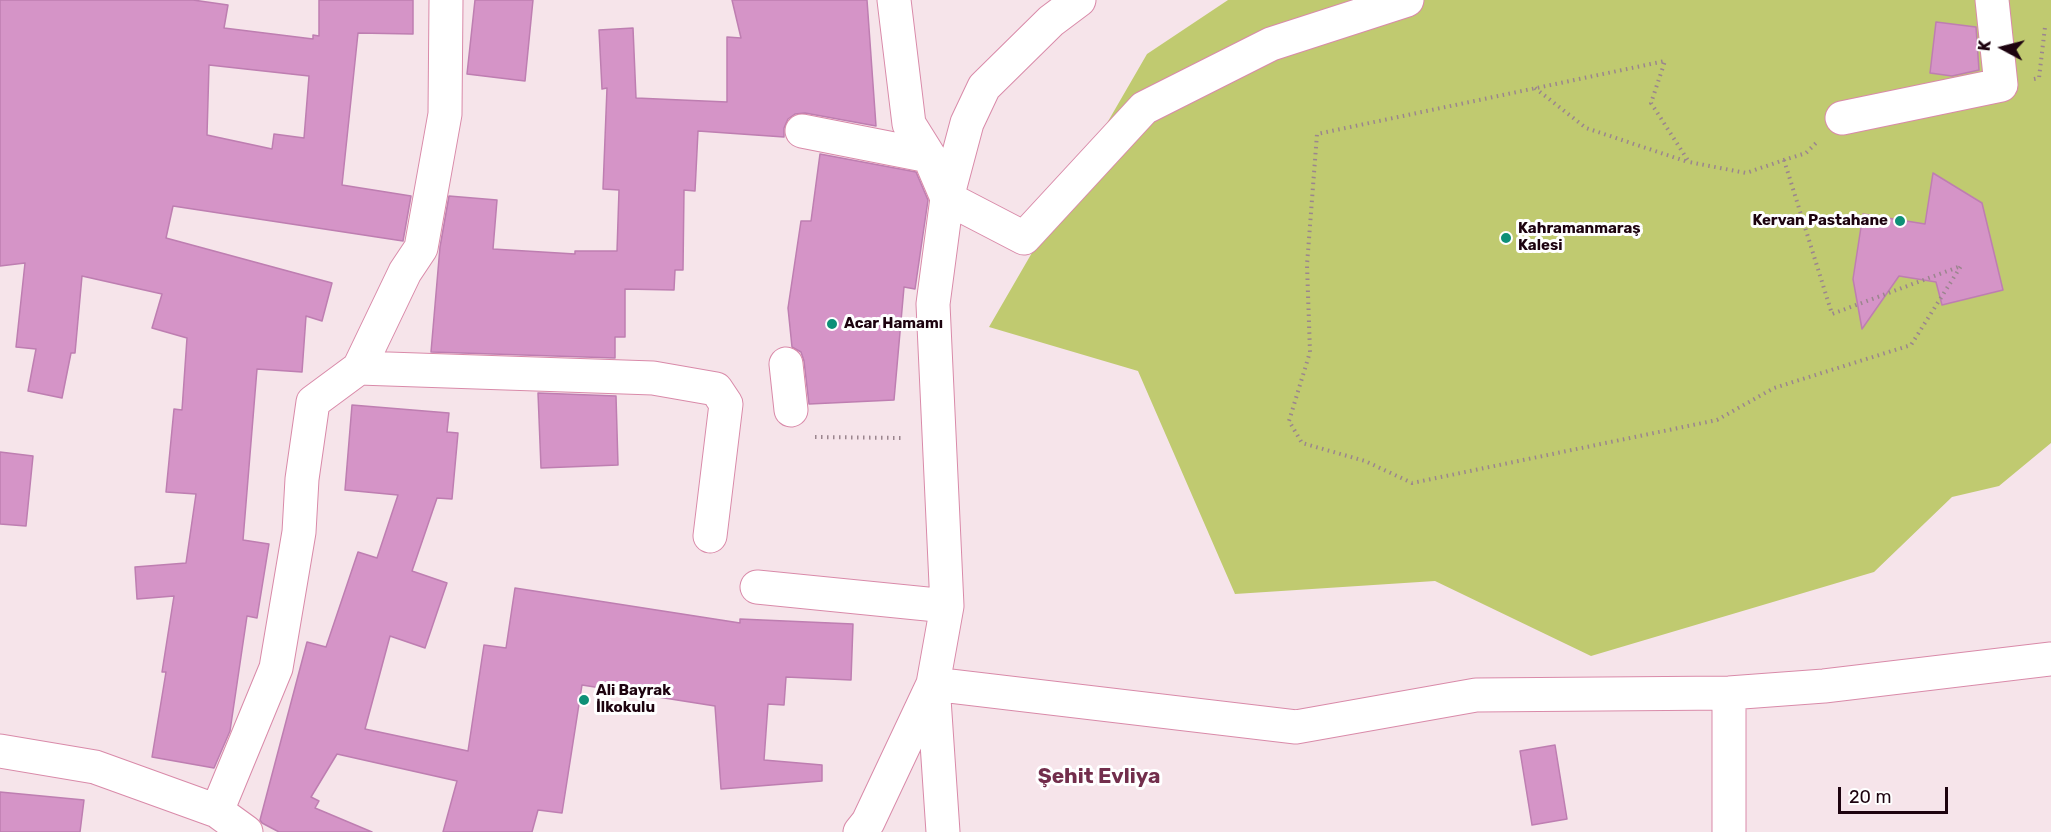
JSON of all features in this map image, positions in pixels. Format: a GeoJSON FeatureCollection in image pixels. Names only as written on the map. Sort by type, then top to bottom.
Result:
{"type":"FeatureCollection","features":[{"type":"Feature","properties":{"kind":"street"},"geometry":{"type":"LineString","coordinates":[[217,811],[276,668],[299,532],[302,479],[313,402],[359,368],[405,272],[421,248],[445,114],[446,0]]}},
{"type":"Feature","properties":{"kind":"street"},"geometry":{"type":"LineString","coordinates":[[894,0],[909,124],[929,156],[948,198],[1024,238],[1144,108],[1271,44],[1407,0]]}},
{"type":"Feature","properties":{"kind":"street"},"geometry":{"type":"LineString","coordinates":[[943,832],[933,684],[946,606],[933,304],[948,198],[967,123],[984,87],[1051,21],[1079,0]]}},
{"type":"Feature","properties":{"kind":"street"},"geometry":{"type":"LineString","coordinates":[[1842,118],[2001,85],[1992,0]]}},
{"type":"Feature","properties":{"kind":"street"},"geometry":{"type":"LineString","coordinates":[[802,131],[929,156]]}},
{"type":"Feature","properties":{"kind":"street"},"geometry":{"type":"LineString","coordinates":[[786,364],[791,410]]}},
{"type":"Feature","properties":{"kind":"street"},"geometry":{"type":"LineString","coordinates":[[359,368],[652,378],[716,389],[726,404],[710,536]]}},
{"type":"Feature","properties":{"kind":"street"},"geometry":{"type":"LineString","coordinates":[[757,586],[946,606]]}},
{"type":"Feature","properties":{"kind":"street"},"geometry":{"type":"LineString","coordinates":[[933,684],[1296,727],[1476,695],[1729,693],[1824,686],[2051,659]]}},
{"type":"Feature","properties":{"kind":"street"},"geometry":{"type":"LineString","coordinates":[[860,832],[868,822],[933,684]]}},
{"type":"Feature","properties":{"kind":"street"},"geometry":{"type":"LineString","coordinates":[[1729,693],[1729,832]]}},
{"type":"Feature","properties":{"kind":"street"},"geometry":{"type":"LineString","coordinates":[[0,752],[95,767],[217,811],[246,832]]}},
{"type":"Feature","properties":{"kind":"path"},"geometry":{"type":"LineString","coordinates":[[1689,162],[1651,104],[1665,61],[1317,134],[1307,265],[1310,352],[1289,421],[1302,442],[1365,461],[1412,483],[1717,420],[1774,388],[1911,345],[1961,266],[1832,314],[1784,160]]}},
{"type":"Feature","properties":{"kind":"path"},"geometry":{"type":"LineString","coordinates":[[1534,88],[1586,128],[1689,162],[1746,173],[1806,153],[1842,118]]}},
{"type":"Feature","properties":{"kind":"path"},"geometry":{"type":"LineString","coordinates":[[791,410],[792,437],[940,438]]}},
{"type":"Feature","properties":{"kind":"green space"},"geometry":{"type":"Polygon","coordinates":[[[1228,0],[2051,0],[2051,443],[1999,486],[1952,497],[1874,572],[1591,656],[1435,581],[1235,594],[1138,371],[989,327],[1147,54],[1228,0]]]}},
{"type":"Feature","properties":{"kind":"building"},"geometry":{"type":"Polygon","coordinates":[[[0,0],[193,0],[228,5],[224,28],[313,39],[313,35],[319,36],[319,0],[413,0],[413,34],[358,33],[342,185],[411,196],[403,241],[173,206],[166,238],[332,283],[322,321],[306,316],[302,372],[257,369],[243,540],[269,544],[257,618],[247,616],[230,731],[214,768],[152,757],[166,672],[162,672],[174,596],[137,599],[135,567],[186,563],[196,494],[166,492],[174,409],[182,410],[187,338],[152,328],[162,294],[82,276],[75,353],[71,353],[62,398],[28,391],[36,349],[16,347],[25,263],[0,266],[0,0]],[[209,65],[207,135],[272,149],[274,134],[304,138],[309,76],[209,65]]]}},
{"type":"Feature","properties":{"kind":"building"},"geometry":{"type":"Polygon","coordinates":[[[475,0],[533,0],[525,81],[467,74],[475,0]]]}},
{"type":"Feature","properties":{"kind":"building"},"geometry":{"type":"Polygon","coordinates":[[[732,0],[867,0],[876,126],[805,113],[795,114],[788,119],[784,128],[784,137],[698,131],[695,191],[684,190],[683,270],[675,270],[674,290],[625,289],[625,337],[615,337],[615,358],[431,352],[440,247],[449,196],[497,200],[493,249],[575,254],[575,251],[617,251],[619,190],[603,189],[607,88],[602,89],[599,30],[633,28],[636,98],[727,102],[727,37],[741,38],[732,0]]]}},
{"type":"Feature","properties":{"kind":"building"},"geometry":{"type":"Polygon","coordinates":[[[1936,22],[1976,27],[1979,70],[1952,76],[1930,73],[1936,22]]]}},
{"type":"Feature","properties":{"kind":"building"},"geometry":{"type":"Polygon","coordinates":[[[820,154],[916,172],[928,200],[915,289],[904,287],[894,400],[809,404],[804,361],[801,352],[792,347],[788,308],[801,221],[811,221],[820,154]]]}},
{"type":"Feature","properties":{"kind":"building"},"geometry":{"type":"Polygon","coordinates":[[[1933,173],[1982,203],[2003,290],[1942,305],[1936,282],[1899,276],[1862,329],[1853,279],[1863,214],[1925,224],[1933,173]]]}},
{"type":"Feature","properties":{"kind":"building"},"geometry":{"type":"Polygon","coordinates":[[[538,393],[616,396],[618,465],[541,468],[538,393]]]}},
{"type":"Feature","properties":{"kind":"building"},"geometry":{"type":"Polygon","coordinates":[[[352,405],[449,413],[447,432],[458,433],[452,499],[437,498],[412,571],[447,583],[425,648],[390,636],[365,729],[468,751],[484,645],[506,648],[515,588],[740,623],[740,619],[853,624],[851,680],[786,677],[784,705],[768,704],[764,760],[822,765],[822,781],[721,789],[715,706],[582,685],[562,813],[538,810],[532,832],[443,832],[457,781],[337,754],[311,797],[319,801],[315,808],[372,832],[279,832],[262,823],[260,820],[307,642],[326,647],[358,552],[377,558],[398,495],[345,490],[352,405]]]}},
{"type":"Feature","properties":{"kind":"building"},"geometry":{"type":"Polygon","coordinates":[[[0,452],[33,456],[26,526],[0,524],[0,452]]]}},
{"type":"Feature","properties":{"kind":"building"},"geometry":{"type":"Polygon","coordinates":[[[1555,745],[1567,819],[1532,825],[1520,751],[1555,745]]]}},
{"type":"Feature","properties":{"kind":"building"},"geometry":{"type":"Polygon","coordinates":[[[0,792],[84,800],[80,832],[0,832],[0,792]]]}},
{"type":"Feature","properties":{"kind":"place","name":"Kervan Pastahane"},"geometry":{"type":"Point","coordinates":[1900,221]}},
{"type":"Feature","properties":{"kind":"place","name":"Kahramanmaraş Kalesi"},"geometry":{"type":"Point","coordinates":[1506,238]}},
{"type":"Feature","properties":{"kind":"place","name":"Acar Hamamı"},"geometry":{"type":"Point","coordinates":[832,324]}},
{"type":"Feature","properties":{"kind":"place","name":"Ali Bayrak İlkokulu"},"geometry":{"type":"Point","coordinates":[584,700]}},
{"type":"Feature","properties":{"kind":"district","name":"Şehit Evliya"},"geometry":{"type":"Point","coordinates":[1099,777]}}]}
